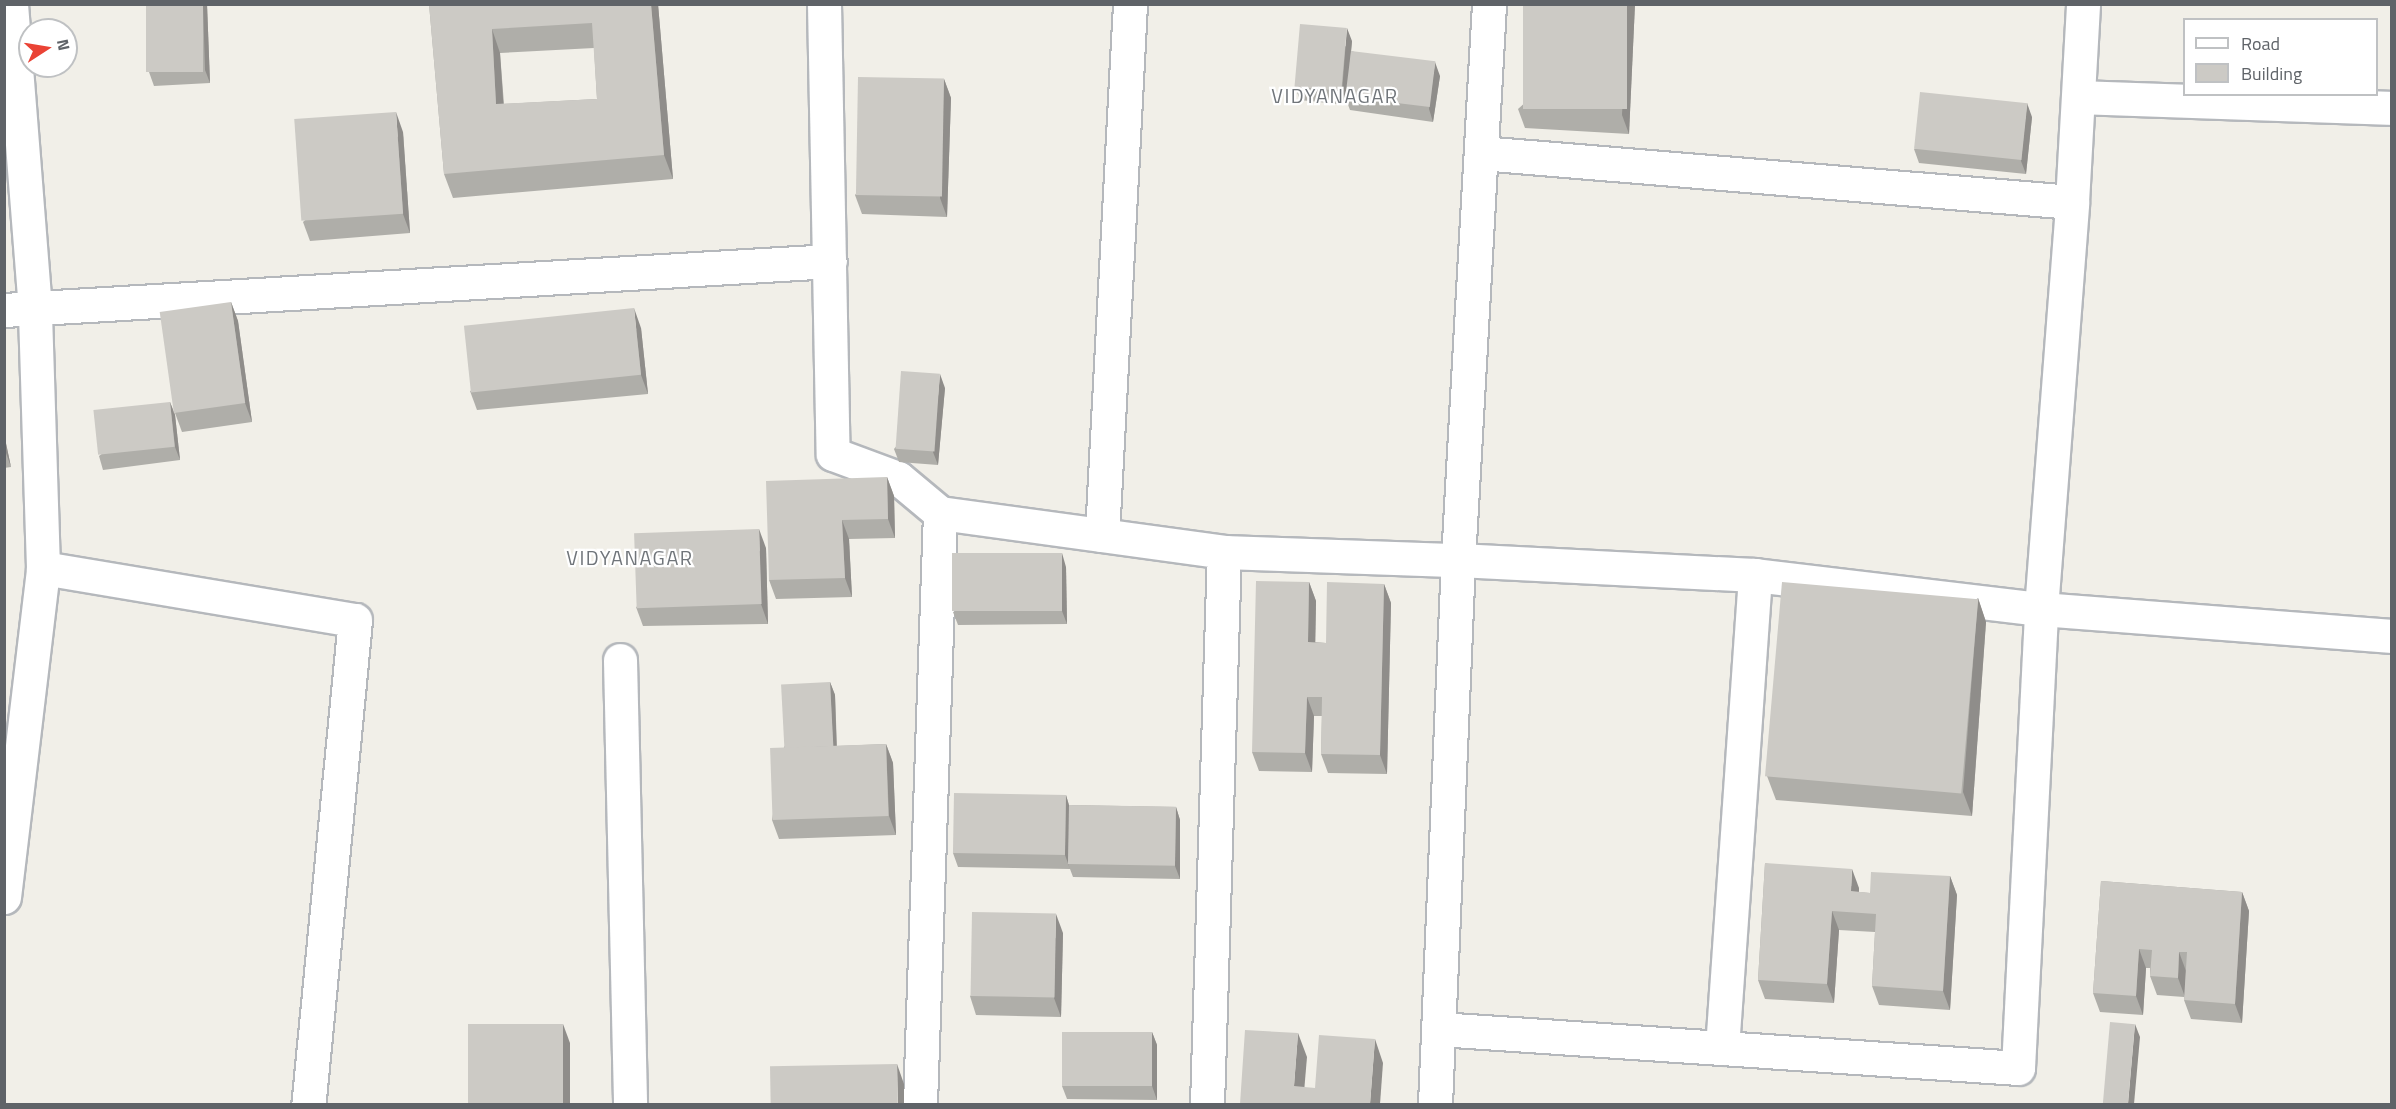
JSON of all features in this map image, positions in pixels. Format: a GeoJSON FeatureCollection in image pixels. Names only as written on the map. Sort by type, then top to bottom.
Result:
{"type":"FeatureCollection","features":[{"type":"Feature","properties":{"kind":"street"},"geometry":{"type":"LineString","coordinates":[[4,897],[9,824],[44,568],[20,309],[11,4]]}},
{"type":"Feature","properties":{"kind":"street"},"geometry":{"type":"LineString","coordinates":[[824,4],[833,454],[898,478],[940,513],[1224,552],[1458,560],[1755,575],[2041,609],[2391,636]]}},
{"type":"Feature","properties":{"kind":"street"},"geometry":{"type":"LineString","coordinates":[[1102,535],[1130,4]]}},
{"type":"Feature","properties":{"kind":"street"},"geometry":{"type":"LineString","coordinates":[[1435,1104],[1458,560],[1488,4]]}},
{"type":"Feature","properties":{"kind":"street"},"geometry":{"type":"LineString","coordinates":[[1439,1029],[2018,1068],[2041,609],[2072,202],[2083,4]]}},
{"type":"Feature","properties":{"kind":"street"},"geometry":{"type":"LineString","coordinates":[[2079,97],[2391,108]]}},
{"type":"Feature","properties":{"kind":"street"},"geometry":{"type":"LineString","coordinates":[[1481,153],[2072,202]]}},
{"type":"Feature","properties":{"kind":"street"},"geometry":{"type":"LineString","coordinates":[[20,309],[830,261]]}},
{"type":"Feature","properties":{"kind":"street"},"geometry":{"type":"LineString","coordinates":[[920,1104],[940,513]]}},
{"type":"Feature","properties":{"kind":"street"},"geometry":{"type":"LineString","coordinates":[[1207,1104],[1224,552]]}},
{"type":"Feature","properties":{"kind":"street"},"geometry":{"type":"LineString","coordinates":[[44,568],[355,620],[308,1104]]}},
{"type":"Feature","properties":{"kind":"street"},"geometry":{"type":"LineString","coordinates":[[1722,1048],[1755,575]]}},
{"type":"Feature","properties":{"kind":"street"},"geometry":{"type":"LineString","coordinates":[[620,660],[630,1104]]}},
{"type":"Feature","properties":{"kind":"building"},"geometry":{"type":"Polygon","coordinates":[[[146,4],[203,4],[203,72],[146,72],[146,4]]]}},
{"type":"Feature","properties":{"kind":"building"},"geometry":{"type":"Polygon","coordinates":[[[429,4],[651,4],[664,155],[444,174],[429,4]],[[592,23],[492,29],[496,104],[597,99],[592,23]]]}},
{"type":"Feature","properties":{"kind":"building"},"geometry":{"type":"Polygon","coordinates":[[[1523,4],[1627,4],[1627,109],[1523,109],[1523,4]]]}},
{"type":"Feature","properties":{"kind":"building"},"geometry":{"type":"Polygon","coordinates":[[[1300,24],[1347,28],[1341,91],[1295,87],[1300,24]]]}},
{"type":"Feature","properties":{"kind":"building"},"geometry":{"type":"Polygon","coordinates":[[[1351,51],[1435,61],[1430,107],[1345,97],[1351,51]]]}},
{"type":"Feature","properties":{"kind":"building"},"geometry":{"type":"Polygon","coordinates":[[[858,77],[944,79],[942,196],[856,195],[858,77]]]}},
{"type":"Feature","properties":{"kind":"building"},"geometry":{"type":"Polygon","coordinates":[[[1920,92],[2027,103],[2021,160],[1914,149],[1920,92]]]}},
{"type":"Feature","properties":{"kind":"building"},"geometry":{"type":"Polygon","coordinates":[[[396,112],[403,214],[301,221],[294,119],[396,112]]]}},
{"type":"Feature","properties":{"kind":"building"},"geometry":{"type":"Polygon","coordinates":[[[231,302],[245,403],[174,413],[160,312],[231,302]]]}},
{"type":"Feature","properties":{"kind":"building"},"geometry":{"type":"Polygon","coordinates":[[[634,308],[641,375],[471,393],[464,326],[634,308]]]}},
{"type":"Feature","properties":{"kind":"building"},"geometry":{"type":"Polygon","coordinates":[[[901,371],[940,374],[934,452],[896,449],[901,371]]]}},
{"type":"Feature","properties":{"kind":"building"},"geometry":{"type":"Polygon","coordinates":[[[170,402],[175,447],[98,455],[93,410],[170,402]]]}},
{"type":"Feature","properties":{"kind":"building"},"geometry":{"type":"Polygon","coordinates":[[[887,477],[888,519],[842,520],[845,578],[769,580],[766,481],[887,477]]]}},
{"type":"Feature","properties":{"kind":"building"},"geometry":{"type":"Polygon","coordinates":[[[759,529],[762,604],[637,608],[634,533],[759,529]]]}},
{"type":"Feature","properties":{"kind":"building"},"geometry":{"type":"Polygon","coordinates":[[[952,553],[1062,553],[1062,611],[952,611],[952,553]]]}},
{"type":"Feature","properties":{"kind":"building"},"geometry":{"type":"Polygon","coordinates":[[[1256,581],[1309,582],[1308,642],[1326,643],[1327,582],[1384,584],[1380,755],[1321,754],[1322,697],[1307,697],[1305,753],[1252,752],[1256,581]]]}},
{"type":"Feature","properties":{"kind":"building"},"geometry":{"type":"Polygon","coordinates":[[[1782,582],[1978,599],[1961,793],[1765,776],[1782,582]]]}},
{"type":"Feature","properties":{"kind":"building"},"geometry":{"type":"Polygon","coordinates":[[[830,682],[833,746],[784,748],[781,685],[830,682]]]}},
{"type":"Feature","properties":{"kind":"building"},"geometry":{"type":"Polygon","coordinates":[[[886,744],[889,816],[773,820],[770,748],[886,744]]]}},
{"type":"Feature","properties":{"kind":"building"},"geometry":{"type":"Polygon","coordinates":[[[954,793],[1066,795],[1065,855],[953,853],[954,793]]]}},
{"type":"Feature","properties":{"kind":"building"},"geometry":{"type":"Polygon","coordinates":[[[1069,805],[1176,807],[1175,866],[1068,864],[1069,805]]]}},
{"type":"Feature","properties":{"kind":"building"},"geometry":{"type":"Polygon","coordinates":[[[1765,863],[1852,869],[1851,891],[1870,893],[1871,872],[1950,876],[1943,991],[1872,986],[1876,914],[1832,911],[1827,984],[1758,980],[1765,863]]]}},
{"type":"Feature","properties":{"kind":"building"},"geometry":{"type":"Polygon","coordinates":[[[2101,881],[2242,892],[2235,1004],[2184,1000],[2187,952],[2179,952],[2178,978],[2150,976],[2152,950],[2139,949],[2136,996],[2093,993],[2101,881]]]}},
{"type":"Feature","properties":{"kind":"building"},"geometry":{"type":"Polygon","coordinates":[[[972,912],[1056,913],[1055,997],[971,996],[972,912]]]}},
{"type":"Feature","properties":{"kind":"building"},"geometry":{"type":"Polygon","coordinates":[[[2110,1022],[2135,1024],[2128,1104],[2103,1104],[2110,1022]]]}},
{"type":"Feature","properties":{"kind":"building"},"geometry":{"type":"Polygon","coordinates":[[[468,1024],[563,1024],[563,1104],[468,1104],[468,1024]]]}},
{"type":"Feature","properties":{"kind":"building"},"geometry":{"type":"Polygon","coordinates":[[[1245,1030],[1298,1033],[1294,1086],[1315,1088],[1319,1035],[1375,1039],[1370,1104],[1240,1104],[1245,1030]]]}},
{"type":"Feature","properties":{"kind":"building"},"geometry":{"type":"Polygon","coordinates":[[[1062,1032],[1152,1032],[1152,1086],[1062,1086],[1062,1032]]]}},
{"type":"Feature","properties":{"kind":"building"},"geometry":{"type":"Polygon","coordinates":[[[897,1064],[898,1104],[771,1104],[770,1066],[897,1064]]]}},
{"type":"Feature","properties":{"kind":"district","name":"VIDYANAGAR"},"geometry":{"type":"Point","coordinates":[1335,95]}},
{"type":"Feature","properties":{"kind":"district","name":"VIDYANAGAR"},"geometry":{"type":"Point","coordinates":[630,557]}}]}
